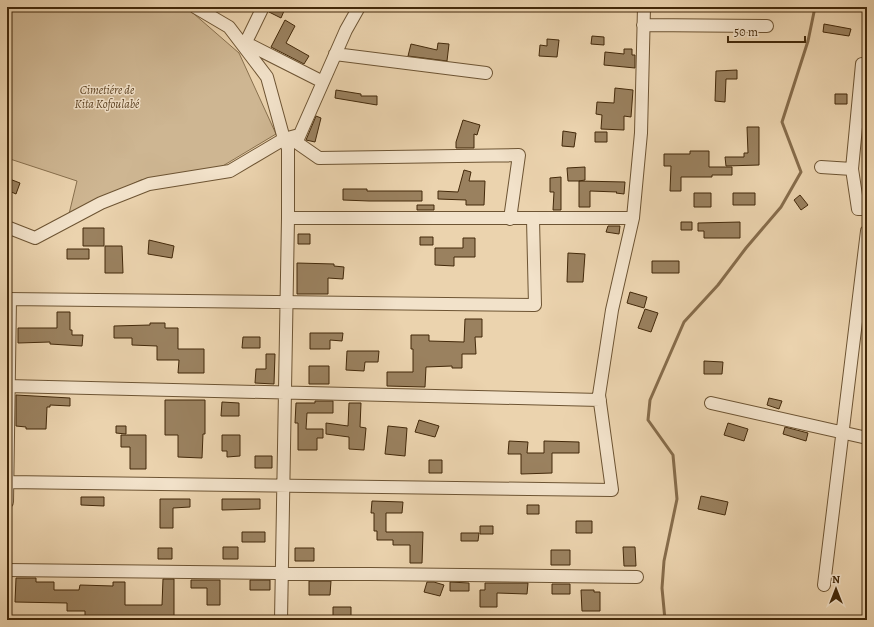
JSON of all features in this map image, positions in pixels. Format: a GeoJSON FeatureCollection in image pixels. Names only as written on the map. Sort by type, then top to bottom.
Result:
{"type":"FeatureCollection","features":[{"type":"Feature","properties":{"kind":"street"},"geometry":{"type":"LineString","coordinates":[[195,7],[229,27],[245,44],[323,82]]}},
{"type":"Feature","properties":{"kind":"street"},"geometry":{"type":"LineString","coordinates":[[245,44],[264,7]]}},
{"type":"Feature","properties":{"kind":"street"},"geometry":{"type":"LineString","coordinates":[[7,227],[35,238],[101,203],[149,184],[230,171],[292,141],[323,82],[346,30],[360,7]]}},
{"type":"Feature","properties":{"kind":"street"},"geometry":{"type":"LineString","coordinates":[[7,482],[612,490],[599,395],[612,310],[633,218],[641,133],[644,7]]}},
{"type":"Feature","properties":{"kind":"street"},"geometry":{"type":"LineString","coordinates":[[644,25],[767,26]]}},
{"type":"Feature","properties":{"kind":"street"},"geometry":{"type":"LineString","coordinates":[[229,27],[267,77],[292,141],[288,218],[281,620]]}},
{"type":"Feature","properties":{"kind":"street"},"geometry":{"type":"LineString","coordinates":[[336,54],[486,73]]}},
{"type":"Feature","properties":{"kind":"street"},"geometry":{"type":"LineString","coordinates":[[867,65],[862,64],[852,169],[858,209],[867,209]]}},
{"type":"Feature","properties":{"kind":"street"},"geometry":{"type":"LineString","coordinates":[[292,141],[319,158],[519,155],[510,219]]}},
{"type":"Feature","properties":{"kind":"street"},"geometry":{"type":"LineString","coordinates":[[821,167],[852,169]]}},
{"type":"Feature","properties":{"kind":"street"},"geometry":{"type":"LineString","coordinates":[[288,218],[633,218]]}},
{"type":"Feature","properties":{"kind":"street"},"geometry":{"type":"LineString","coordinates":[[7,502],[8,299],[535,305],[533,219]]}},
{"type":"Feature","properties":{"kind":"street"},"geometry":{"type":"LineString","coordinates":[[824,585],[867,231]]}},
{"type":"Feature","properties":{"kind":"street"},"geometry":{"type":"LineString","coordinates":[[8,386],[600,400]]}},
{"type":"Feature","properties":{"kind":"street"},"geometry":{"type":"LineString","coordinates":[[710,403],[867,438]]}},
{"type":"Feature","properties":{"kind":"street"},"geometry":{"type":"LineString","coordinates":[[7,570],[637,577]]}},
{"type":"Feature","properties":{"kind":"green space","name":"Cimetiére de Kita Kofoulabé"},"geometry":{"type":"Polygon","coordinates":[[[7,7],[186,7],[239,53],[276,134],[221,167],[141,180],[69,214],[77,181],[7,158],[7,7]]]}},
{"type":"Feature","properties":{"kind":"building"},"geometry":{"type":"Polygon","coordinates":[[[270,7],[277,7],[284,11],[281,18],[269,12],[270,7]]]}},
{"type":"Feature","properties":{"kind":"building"},"geometry":{"type":"Polygon","coordinates":[[[285,20],[295,26],[286,43],[309,56],[304,64],[271,47],[285,20]]]}},
{"type":"Feature","properties":{"kind":"building"},"geometry":{"type":"Polygon","coordinates":[[[824,24],[851,29],[849,36],[823,32],[824,24]]]}},
{"type":"Feature","properties":{"kind":"building"},"geometry":{"type":"Polygon","coordinates":[[[592,36],[604,37],[604,45],[591,44],[592,36]]]}},
{"type":"Feature","properties":{"kind":"building"},"geometry":{"type":"Polygon","coordinates":[[[547,39],[559,40],[557,57],[539,56],[540,45],[547,46],[547,39]]]}},
{"type":"Feature","properties":{"kind":"building"},"geometry":{"type":"Polygon","coordinates":[[[438,43],[449,44],[447,61],[408,56],[411,44],[437,50],[438,43]]]}},
{"type":"Feature","properties":{"kind":"building"},"geometry":{"type":"Polygon","coordinates":[[[624,49],[632,49],[632,55],[635,55],[635,68],[604,65],[605,52],[624,54],[624,49]]]}},
{"type":"Feature","properties":{"kind":"building"},"geometry":{"type":"Polygon","coordinates":[[[737,70],[737,79],[726,79],[725,102],[715,101],[716,71],[737,70]]]}},
{"type":"Feature","properties":{"kind":"building"},"geometry":{"type":"Polygon","coordinates":[[[615,88],[633,90],[631,117],[624,116],[624,130],[601,129],[602,115],[596,114],[597,102],[614,103],[615,88]]]}},
{"type":"Feature","properties":{"kind":"building"},"geometry":{"type":"Polygon","coordinates":[[[336,90],[361,94],[361,96],[377,96],[377,105],[335,98],[336,90]]]}},
{"type":"Feature","properties":{"kind":"building"},"geometry":{"type":"Polygon","coordinates":[[[835,94],[847,94],[847,104],[835,104],[835,94]]]}},
{"type":"Feature","properties":{"kind":"building"},"geometry":{"type":"Polygon","coordinates":[[[316,116],[321,118],[315,142],[306,140],[316,116]]]}},
{"type":"Feature","properties":{"kind":"building"},"geometry":{"type":"Polygon","coordinates":[[[463,120],[480,125],[477,135],[474,134],[474,148],[456,148],[456,142],[463,120]]]}},
{"type":"Feature","properties":{"kind":"building"},"geometry":{"type":"Polygon","coordinates":[[[747,127],[759,127],[759,165],[726,166],[725,157],[744,157],[744,153],[748,153],[747,127]]]}},
{"type":"Feature","properties":{"kind":"building"},"geometry":{"type":"Polygon","coordinates":[[[563,131],[576,133],[574,147],[562,146],[563,131]]]}},
{"type":"Feature","properties":{"kind":"building"},"geometry":{"type":"Polygon","coordinates":[[[595,132],[607,132],[607,142],[595,142],[595,132]]]}},
{"type":"Feature","properties":{"kind":"building"},"geometry":{"type":"Polygon","coordinates":[[[690,151],[709,151],[709,167],[732,167],[732,175],[712,175],[712,177],[681,177],[681,191],[670,191],[671,166],[664,166],[664,154],[690,154],[690,151]]]}},
{"type":"Feature","properties":{"kind":"building"},"geometry":{"type":"Polygon","coordinates":[[[585,167],[585,180],[568,181],[567,168],[585,167]]]}},
{"type":"Feature","properties":{"kind":"building"},"geometry":{"type":"Polygon","coordinates":[[[464,170],[471,172],[469,181],[485,181],[484,205],[466,205],[466,200],[438,199],[438,191],[458,192],[464,170]]]}},
{"type":"Feature","properties":{"kind":"building"},"geometry":{"type":"Polygon","coordinates":[[[561,177],[561,210],[553,210],[554,192],[550,192],[550,178],[561,177]]]}},
{"type":"Feature","properties":{"kind":"building"},"geometry":{"type":"Polygon","coordinates":[[[7,178],[20,183],[16,194],[7,190],[7,178]]]}},
{"type":"Feature","properties":{"kind":"building"},"geometry":{"type":"Polygon","coordinates":[[[579,181],[625,182],[624,194],[616,193],[617,192],[590,191],[590,207],[579,207],[579,181]]]}},
{"type":"Feature","properties":{"kind":"building"},"geometry":{"type":"Polygon","coordinates":[[[343,189],[367,189],[367,191],[422,191],[422,201],[343,200],[343,189]]]}},
{"type":"Feature","properties":{"kind":"building"},"geometry":{"type":"Polygon","coordinates":[[[694,193],[711,193],[711,207],[694,207],[694,193]]]}},
{"type":"Feature","properties":{"kind":"building"},"geometry":{"type":"Polygon","coordinates":[[[733,193],[755,193],[755,205],[733,205],[733,193]]]}},
{"type":"Feature","properties":{"kind":"building"},"geometry":{"type":"Polygon","coordinates":[[[800,195],[808,205],[801,210],[794,200],[800,195]]]}},
{"type":"Feature","properties":{"kind":"building"},"geometry":{"type":"Polygon","coordinates":[[[417,205],[434,205],[434,210],[417,210],[417,205]]]}},
{"type":"Feature","properties":{"kind":"building"},"geometry":{"type":"Polygon","coordinates":[[[681,222],[692,222],[692,230],[681,230],[681,222]]]}},
{"type":"Feature","properties":{"kind":"building"},"geometry":{"type":"Polygon","coordinates":[[[740,222],[740,238],[704,238],[704,231],[698,231],[698,223],[740,222]]]}},
{"type":"Feature","properties":{"kind":"building"},"geometry":{"type":"Polygon","coordinates":[[[608,226],[620,226],[619,234],[606,232],[608,226]]]}},
{"type":"Feature","properties":{"kind":"building"},"geometry":{"type":"Polygon","coordinates":[[[83,228],[104,228],[104,246],[83,246],[83,228]]]}},
{"type":"Feature","properties":{"kind":"building"},"geometry":{"type":"Polygon","coordinates":[[[298,234],[310,234],[310,244],[298,244],[298,234]]]}},
{"type":"Feature","properties":{"kind":"building"},"geometry":{"type":"Polygon","coordinates":[[[420,237],[433,237],[433,245],[420,245],[420,237]]]}},
{"type":"Feature","properties":{"kind":"building"},"geometry":{"type":"Polygon","coordinates":[[[463,238],[475,238],[475,257],[454,257],[454,266],[435,265],[435,248],[463,248],[463,238]]]}},
{"type":"Feature","properties":{"kind":"building"},"geometry":{"type":"Polygon","coordinates":[[[149,240],[174,246],[172,258],[148,254],[149,240]]]}},
{"type":"Feature","properties":{"kind":"building"},"geometry":{"type":"Polygon","coordinates":[[[105,246],[122,246],[123,273],[105,273],[105,246]]]}},
{"type":"Feature","properties":{"kind":"building"},"geometry":{"type":"Polygon","coordinates":[[[67,249],[89,249],[89,259],[67,259],[67,249]]]}},
{"type":"Feature","properties":{"kind":"building"},"geometry":{"type":"Polygon","coordinates":[[[568,253],[585,254],[583,282],[567,282],[568,253]]]}},
{"type":"Feature","properties":{"kind":"building"},"geometry":{"type":"Polygon","coordinates":[[[652,261],[679,261],[679,273],[652,273],[652,261]]]}},
{"type":"Feature","properties":{"kind":"building"},"geometry":{"type":"Polygon","coordinates":[[[297,263],[334,264],[334,266],[344,267],[343,279],[328,278],[328,294],[297,294],[297,263]]]}},
{"type":"Feature","properties":{"kind":"building"},"geometry":{"type":"Polygon","coordinates":[[[630,292],[647,297],[644,308],[627,303],[630,292]]]}},
{"type":"Feature","properties":{"kind":"building"},"geometry":{"type":"Polygon","coordinates":[[[645,309],[658,313],[651,332],[638,328],[645,309]]]}},
{"type":"Feature","properties":{"kind":"building"},"geometry":{"type":"Polygon","coordinates":[[[57,312],[70,312],[70,330],[72,330],[72,335],[83,335],[82,346],[50,344],[50,342],[18,343],[18,328],[57,328],[57,312]]]}},
{"type":"Feature","properties":{"kind":"building"},"geometry":{"type":"Polygon","coordinates":[[[465,319],[482,319],[482,337],[475,337],[476,354],[462,354],[462,368],[452,368],[452,366],[426,367],[425,387],[387,386],[387,372],[413,372],[413,349],[411,349],[411,335],[429,335],[429,341],[464,342],[465,319]]]}},
{"type":"Feature","properties":{"kind":"building"},"geometry":{"type":"Polygon","coordinates":[[[150,323],[165,323],[165,328],[178,328],[178,349],[204,349],[204,373],[178,373],[179,360],[157,360],[157,346],[132,345],[132,338],[114,338],[114,326],[150,325],[150,323]]]}},
{"type":"Feature","properties":{"kind":"building"},"geometry":{"type":"Polygon","coordinates":[[[310,333],[343,333],[342,341],[330,340],[330,349],[310,349],[310,333]]]}},
{"type":"Feature","properties":{"kind":"building"},"geometry":{"type":"Polygon","coordinates":[[[243,337],[260,337],[260,348],[242,348],[243,337]]]}},
{"type":"Feature","properties":{"kind":"building"},"geometry":{"type":"Polygon","coordinates":[[[347,351],[379,351],[378,362],[365,362],[364,371],[346,370],[347,351]]]}},
{"type":"Feature","properties":{"kind":"building"},"geometry":{"type":"Polygon","coordinates":[[[266,354],[275,354],[274,384],[255,383],[256,369],[266,369],[266,354]]]}},
{"type":"Feature","properties":{"kind":"building"},"geometry":{"type":"Polygon","coordinates":[[[704,361],[723,362],[722,374],[704,374],[704,361]]]}},
{"type":"Feature","properties":{"kind":"building"},"geometry":{"type":"Polygon","coordinates":[[[309,366],[329,366],[329,384],[309,384],[309,366]]]}},
{"type":"Feature","properties":{"kind":"building"},"geometry":{"type":"Polygon","coordinates":[[[16,395],[70,398],[70,406],[50,405],[50,407],[47,407],[46,429],[26,429],[26,427],[16,426],[16,395]]]}},
{"type":"Feature","properties":{"kind":"building"},"geometry":{"type":"Polygon","coordinates":[[[769,398],[782,401],[779,409],[767,405],[769,398]]]}},
{"type":"Feature","properties":{"kind":"building"},"geometry":{"type":"Polygon","coordinates":[[[165,400],[205,400],[205,434],[203,434],[202,458],[178,457],[178,435],[165,435],[165,400]]]}},
{"type":"Feature","properties":{"kind":"building"},"geometry":{"type":"Polygon","coordinates":[[[315,401],[333,401],[333,413],[307,413],[306,429],[323,429],[323,438],[317,438],[317,450],[298,450],[298,423],[295,423],[296,403],[315,403],[315,401]]]}},
{"type":"Feature","properties":{"kind":"building"},"geometry":{"type":"Polygon","coordinates":[[[222,402],[239,403],[239,416],[221,416],[222,402]]]}},
{"type":"Feature","properties":{"kind":"building"},"geometry":{"type":"Polygon","coordinates":[[[349,403],[361,403],[360,427],[366,428],[364,450],[349,449],[349,437],[326,434],[326,423],[348,426],[349,403]]]}},
{"type":"Feature","properties":{"kind":"building"},"geometry":{"type":"Polygon","coordinates":[[[419,420],[439,426],[435,437],[415,432],[419,420]]]}},
{"type":"Feature","properties":{"kind":"building"},"geometry":{"type":"Polygon","coordinates":[[[728,423],[748,429],[744,441],[724,435],[728,423]]]}},
{"type":"Feature","properties":{"kind":"building"},"geometry":{"type":"Polygon","coordinates":[[[116,426],[126,426],[126,434],[116,433],[116,426]]]}},
{"type":"Feature","properties":{"kind":"building"},"geometry":{"type":"Polygon","coordinates":[[[388,426],[407,428],[405,456],[385,454],[388,426]]]}},
{"type":"Feature","properties":{"kind":"building"},"geometry":{"type":"Polygon","coordinates":[[[785,427],[808,433],[806,441],[783,434],[785,427]]]}},
{"type":"Feature","properties":{"kind":"building"},"geometry":{"type":"Polygon","coordinates":[[[121,435],[146,435],[146,469],[130,469],[130,447],[121,447],[121,435]]]}},
{"type":"Feature","properties":{"kind":"building"},"geometry":{"type":"Polygon","coordinates":[[[222,435],[240,435],[240,456],[227,457],[227,451],[222,451],[222,435]]]}},
{"type":"Feature","properties":{"kind":"building"},"geometry":{"type":"Polygon","coordinates":[[[509,441],[528,442],[527,453],[544,453],[544,441],[579,442],[579,453],[552,453],[552,473],[521,474],[521,454],[508,454],[509,441]]]}},
{"type":"Feature","properties":{"kind":"building"},"geometry":{"type":"Polygon","coordinates":[[[255,456],[272,456],[272,468],[255,468],[255,456]]]}},
{"type":"Feature","properties":{"kind":"building"},"geometry":{"type":"Polygon","coordinates":[[[429,460],[442,460],[442,473],[429,473],[429,460]]]}},
{"type":"Feature","properties":{"kind":"building"},"geometry":{"type":"Polygon","coordinates":[[[701,496],[728,502],[725,515],[698,509],[701,496]]]}},
{"type":"Feature","properties":{"kind":"building"},"geometry":{"type":"Polygon","coordinates":[[[81,497],[104,497],[104,506],[81,505],[81,497]]]}},
{"type":"Feature","properties":{"kind":"building"},"geometry":{"type":"Polygon","coordinates":[[[160,499],[190,499],[190,507],[173,508],[173,528],[160,528],[160,499]]]}},
{"type":"Feature","properties":{"kind":"building"},"geometry":{"type":"Polygon","coordinates":[[[222,499],[260,499],[260,509],[222,510],[222,499]]]}},
{"type":"Feature","properties":{"kind":"building"},"geometry":{"type":"Polygon","coordinates":[[[372,501],[403,502],[402,513],[386,513],[386,532],[423,532],[422,563],[410,563],[410,545],[393,545],[393,540],[377,540],[377,531],[374,531],[374,513],[371,513],[372,501]]]}},
{"type":"Feature","properties":{"kind":"building"},"geometry":{"type":"Polygon","coordinates":[[[527,505],[539,505],[539,514],[527,514],[527,505]]]}},
{"type":"Feature","properties":{"kind":"building"},"geometry":{"type":"Polygon","coordinates":[[[576,521],[592,521],[592,533],[576,533],[576,521]]]}},
{"type":"Feature","properties":{"kind":"building"},"geometry":{"type":"Polygon","coordinates":[[[480,526],[493,526],[493,534],[480,534],[480,526]]]}},
{"type":"Feature","properties":{"kind":"building"},"geometry":{"type":"Polygon","coordinates":[[[242,532],[265,532],[265,542],[242,542],[242,532]]]}},
{"type":"Feature","properties":{"kind":"building"},"geometry":{"type":"Polygon","coordinates":[[[461,533],[479,533],[478,541],[461,541],[461,533]]]}},
{"type":"Feature","properties":{"kind":"building"},"geometry":{"type":"Polygon","coordinates":[[[223,547],[238,547],[238,559],[223,559],[223,547]]]}},
{"type":"Feature","properties":{"kind":"building"},"geometry":{"type":"Polygon","coordinates":[[[623,547],[635,547],[636,566],[624,566],[623,547]]]}},
{"type":"Feature","properties":{"kind":"building"},"geometry":{"type":"Polygon","coordinates":[[[158,548],[172,548],[172,559],[158,559],[158,548]]]}},
{"type":"Feature","properties":{"kind":"building"},"geometry":{"type":"Polygon","coordinates":[[[295,548],[314,548],[314,561],[295,561],[295,548]]]}},
{"type":"Feature","properties":{"kind":"building"},"geometry":{"type":"Polygon","coordinates":[[[551,550],[570,550],[570,565],[551,565],[551,550]]]}},
{"type":"Feature","properties":{"kind":"building"},"geometry":{"type":"Polygon","coordinates":[[[16,578],[36,578],[36,582],[54,582],[54,590],[79,590],[80,585],[113,586],[113,582],[125,582],[125,605],[162,605],[163,579],[174,579],[174,620],[112,620],[112,616],[85,616],[85,611],[67,611],[67,603],[15,602],[16,578]]]}},
{"type":"Feature","properties":{"kind":"building"},"geometry":{"type":"Polygon","coordinates":[[[191,580],[220,580],[220,605],[207,605],[207,588],[191,588],[191,580]]]}},
{"type":"Feature","properties":{"kind":"building"},"geometry":{"type":"Polygon","coordinates":[[[250,580],[270,580],[270,590],[250,590],[250,580]]]}},
{"type":"Feature","properties":{"kind":"building"},"geometry":{"type":"Polygon","coordinates":[[[309,581],[331,581],[330,595],[309,595],[309,581]]]}},
{"type":"Feature","properties":{"kind":"building"},"geometry":{"type":"Polygon","coordinates":[[[427,582],[434,582],[444,585],[440,596],[424,592],[427,582]]]}},
{"type":"Feature","properties":{"kind":"building"},"geometry":{"type":"Polygon","coordinates":[[[450,582],[469,583],[469,591],[450,591],[450,582]]]}},
{"type":"Feature","properties":{"kind":"building"},"geometry":{"type":"Polygon","coordinates":[[[485,583],[528,583],[527,594],[497,593],[497,607],[480,607],[480,590],[485,590],[485,583]]]}},
{"type":"Feature","properties":{"kind":"building"},"geometry":{"type":"Polygon","coordinates":[[[552,584],[570,584],[570,594],[552,594],[552,584]]]}},
{"type":"Feature","properties":{"kind":"building"},"geometry":{"type":"Polygon","coordinates":[[[581,590],[594,590],[594,592],[600,592],[600,611],[582,611],[581,590]]]}},
{"type":"Feature","properties":{"kind":"building"},"geometry":{"type":"Polygon","coordinates":[[[333,607],[351,607],[351,620],[333,620],[333,607]]]}},
{"type":"Feature","properties":{"kind":"waterway"},"geometry":{"type":"LineString","coordinates":[[665,620],[662,588],[664,561],[677,499],[673,455],[648,420],[650,400],[684,322],[718,285],[746,248],[781,207],[801,172],[782,122],[808,41],[814,12],[813,7]]}}]}
